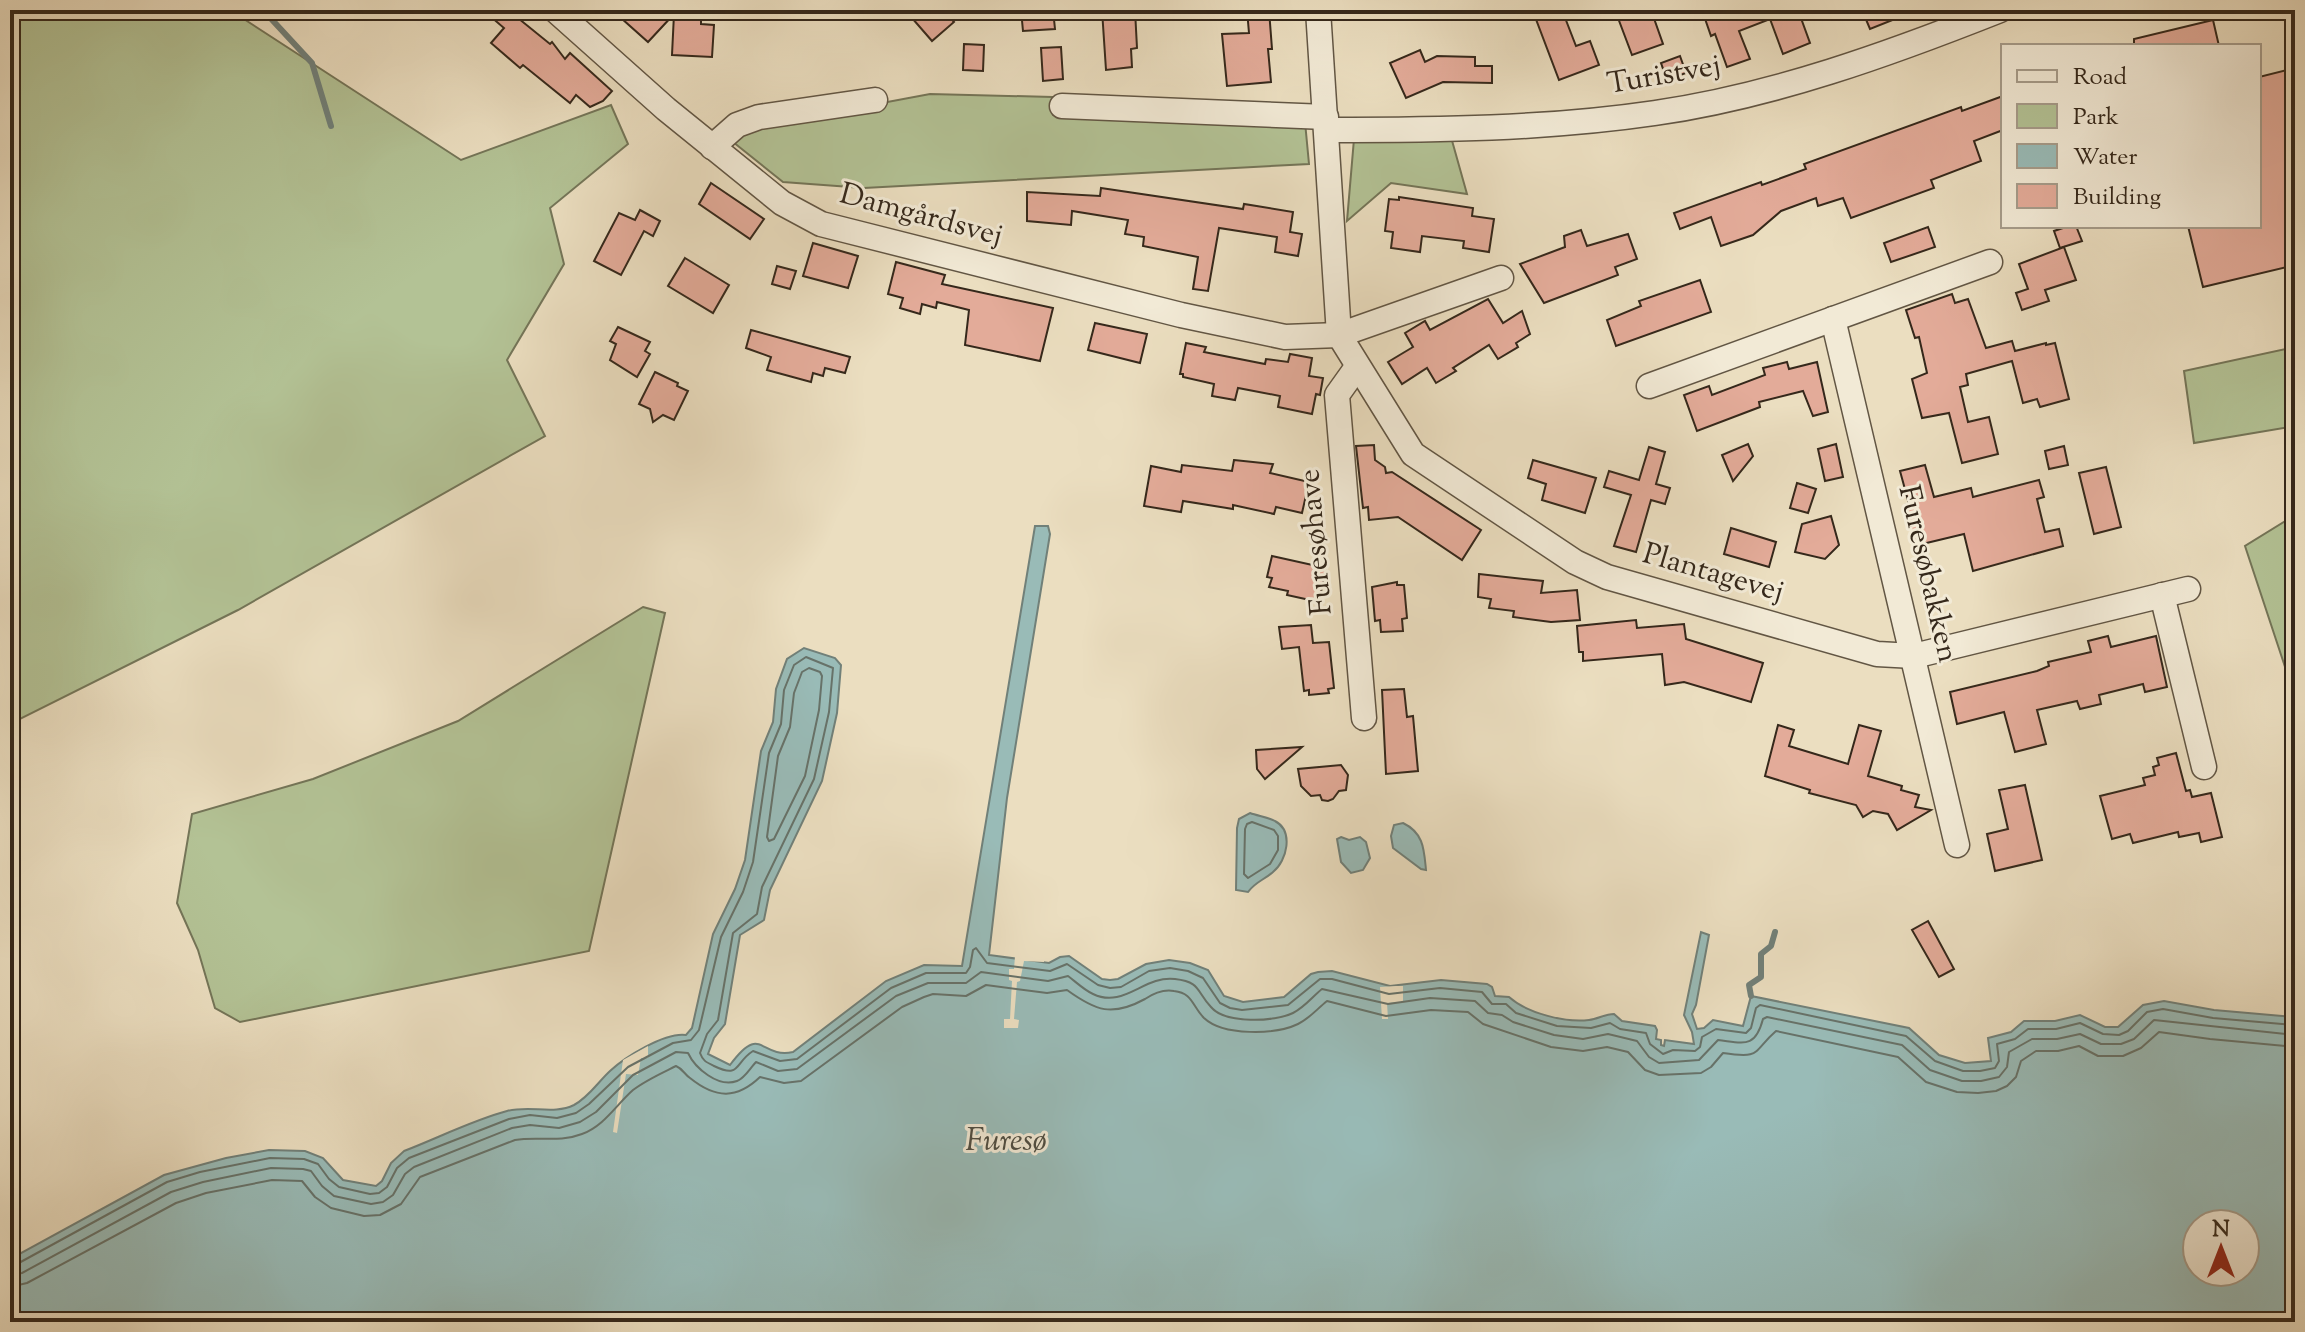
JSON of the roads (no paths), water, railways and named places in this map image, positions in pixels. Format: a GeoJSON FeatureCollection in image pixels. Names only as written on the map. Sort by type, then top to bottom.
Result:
{"type":"FeatureCollection","features":[{"type":"Feature","properties":{"kind":"street","name":"Damgårdsvej"},"geometry":{"type":"LineString","coordinates":[[555,10],[712,147],[782,203],[821,224],[1181,315],[1285,337],[1339,335]]}},
{"type":"Feature","properties":{"kind":"street","name":"Plantagevej"},"geometry":{"type":"LineString","coordinates":[[1318,10],[1339,335],[1413,454],[1575,562],[1607,577],[1862,650],[1914,656],[2188,589]]}},
{"type":"Feature","properties":{"kind":"street","name":"Turistvej"},"geometry":{"type":"LineString","coordinates":[[1062,106],[1326,124],[1545,126],[1658,113],[1779,86],[1895,52],[2000,10]]}},
{"type":"Feature","properties":{"kind":"street"},"geometry":{"type":"LineString","coordinates":[[712,147],[737,125],[759,117],[875,100]]}},
{"type":"Feature","properties":{"kind":"street"},"geometry":{"type":"LineString","coordinates":[[1649,386],[1990,262]]}},
{"type":"Feature","properties":{"kind":"street"},"geometry":{"type":"LineString","coordinates":[[1339,335],[1501,278]]}},
{"type":"Feature","properties":{"kind":"street","name":"Furesøbakken"},"geometry":{"type":"LineString","coordinates":[[1833,319],[1957,845]]}},
{"type":"Feature","properties":{"kind":"street","name":"Furesøhave"},"geometry":{"type":"LineString","coordinates":[[1357,367],[1337,395],[1364,718]]}},
{"type":"Feature","properties":{"kind":"street"},"geometry":{"type":"LineString","coordinates":[[2162,595],[2204,767]]}},
{"type":"Feature","properties":{"kind":"water","name":"Furesø"},"geometry":{"type":"Polygon","coordinates":[[[1035,526],[1048,526],[1050,534],[1007,798],[989,955],[1049,963],[1069,956],[1102,979],[1110,980],[1146,964],[1169,960],[1190,963],[1208,970],[1224,996],[1243,1002],[1284,997],[1311,974],[1318,972],[1332,971],[1390,986],[1441,980],[1487,984],[1492,987],[1495,996],[1509,997],[1547,1016],[1579,1021],[1614,1014],[1622,1021],[1655,1026],[1656,1039],[1661,1040],[1664,1046],[1665,1040],[1694,1044],[1684,1015],[1701,932],[1709,935],[1692,1014],[1697,1029],[1704,1028],[1713,1020],[1743,1026],[1751,996],[1909,1028],[1939,1055],[1965,1063],[1991,1061],[1988,1038],[2011,1032],[2024,1021],[2055,1021],[2080,1015],[2105,1027],[2118,1027],[2143,1005],[2164,1001],[2214,1010],[2295,1017],[2295,1322],[10,1322],[10,1259],[164,1175],[269,1150],[305,1151],[323,1158],[343,1180],[376,1186],[391,1163],[404,1151],[507,1111],[558,1109],[574,1105],[625,1059],[667,1037],[686,1035],[692,1028],[713,934],[745,860],[761,751],[773,722],[776,689],[787,659],[804,648],[835,658],[841,665],[837,713],[822,781],[770,890],[764,920],[740,935],[725,1024],[714,1038],[708,1054],[730,1065],[740,1052],[755,1044],[782,1053],[793,1052],[886,981],[924,965],[962,966],[1035,526]]]}},
{"type":"Feature","properties":{"kind":"water"},"geometry":{"type":"Polygon","coordinates":[[[1250,813],[1281,826],[1285,832],[1286,846],[1278,867],[1248,892],[1236,890],[1237,828],[1239,819],[1250,813]]]}},
{"type":"Feature","properties":{"kind":"water"},"geometry":{"type":"Polygon","coordinates":[[[1403,823],[1419,837],[1426,870],[1393,848],[1391,836],[1394,825],[1403,823]]]}},
{"type":"Feature","properties":{"kind":"water"},"geometry":{"type":"Polygon","coordinates":[[[1360,837],[1366,842],[1370,858],[1363,870],[1351,873],[1341,862],[1337,839],[1349,840],[1360,837]]]}},
{"type":"Feature","properties":{"kind":"waterway"},"geometry":{"type":"LineString","coordinates":[[263,10],[312,63],[331,126]]}},
{"type":"Feature","properties":{"kind":"waterway"},"geometry":{"type":"LineString","coordinates":[[1751,996],[1749,985],[1761,977],[1761,954],[1771,946],[1775,932]]}}]}
